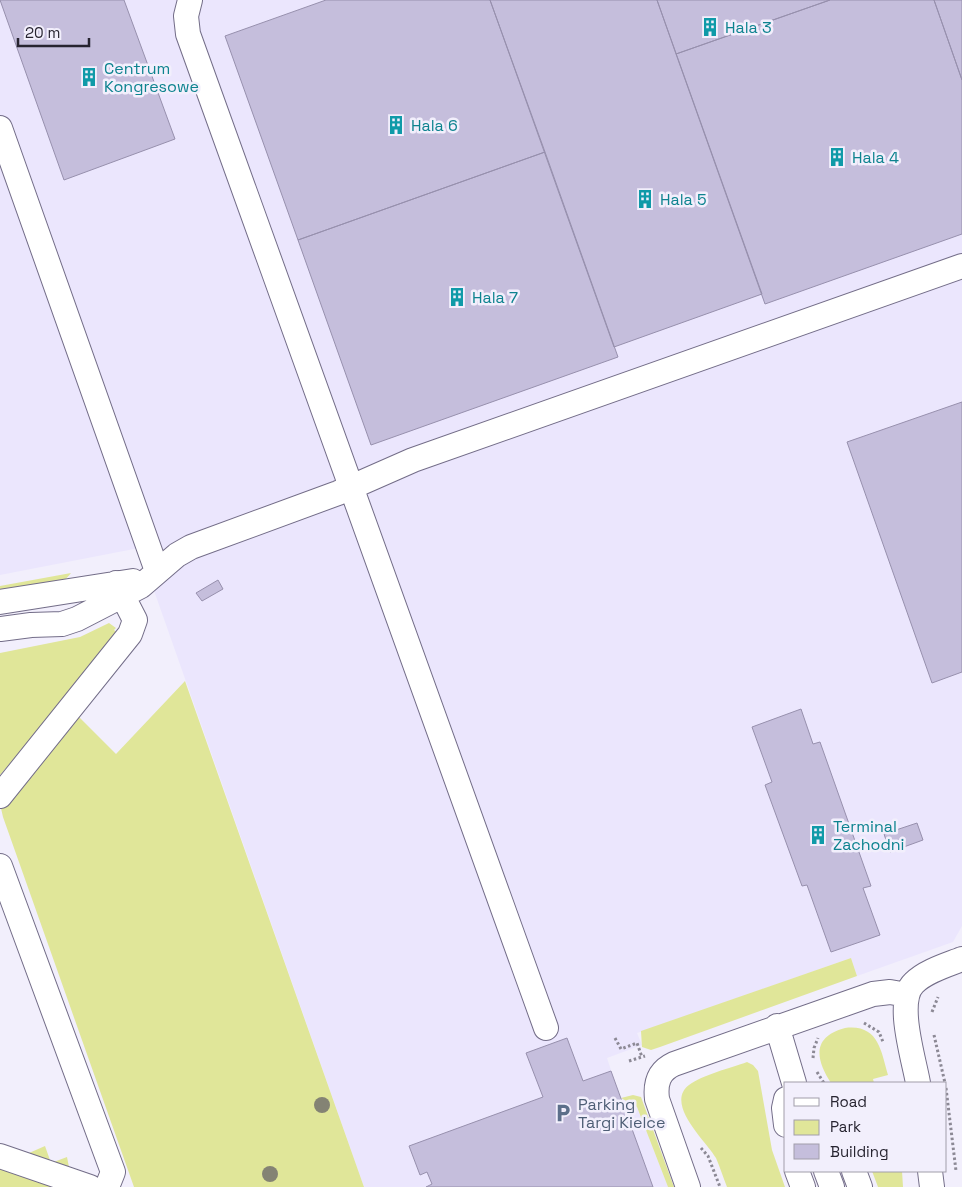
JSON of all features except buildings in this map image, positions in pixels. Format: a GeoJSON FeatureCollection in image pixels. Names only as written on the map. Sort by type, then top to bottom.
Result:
{"type":"FeatureCollection","features":[{"type":"Feature","properties":{"kind":"street"},"geometry":{"type":"LineString","coordinates":[[190,0],[186,16],[188,34],[546,1028]]}},
{"type":"Feature","properties":{"kind":"street"},"geometry":{"type":"LineString","coordinates":[[0,128],[153,575]]}},
{"type":"Feature","properties":{"kind":"street"},"geometry":{"type":"LineString","coordinates":[[0,629],[69,623],[120,589],[153,575],[177,555],[203,541],[351,488],[413,460],[962,266]]}},
{"type":"Feature","properties":{"kind":"street"},"geometry":{"type":"LineString","coordinates":[[0,602],[120,589]]}},
{"type":"Feature","properties":{"kind":"street"},"geometry":{"type":"LineString","coordinates":[[0,796],[130,634],[135,620],[120,589]]}},
{"type":"Feature","properties":{"kind":"street"},"geometry":{"type":"LineString","coordinates":[[0,866],[113,1172],[107,1187]]}},
{"type":"Feature","properties":{"kind":"street"},"geometry":{"type":"LineString","coordinates":[[918,1082],[905,1010],[907,995],[914,983],[926,974],[962,959]]}},
{"type":"Feature","properties":{"kind":"street"},"geometry":{"type":"LineString","coordinates":[[688,1187],[659,1110],[656,1086],[659,1076],[674,1064],[777,1026],[873,994],[890,992],[907,995]]}},
{"type":"Feature","properties":{"kind":"street"},"geometry":{"type":"LineString","coordinates":[[777,1026],[791,1082]]}},
{"type":"Feature","properties":{"kind":"street"},"geometry":{"type":"LineString","coordinates":[[0,1156],[90,1187]]}},
{"type":"Feature","properties":{"kind":"street"},"geometry":{"type":"LineString","coordinates":[[797,1172],[803,1187]]}},
{"type":"Feature","properties":{"kind":"street"},"geometry":{"type":"LineString","coordinates":[[826,1172],[832,1187]]}},
{"type":"Feature","properties":{"kind":"street"},"geometry":{"type":"LineString","coordinates":[[854,1172],[860,1187]]}},
{"type":"Feature","properties":{"kind":"street"},"geometry":{"type":"LineString","coordinates":[[930,1172],[932,1187]]}},
{"type":"Feature","properties":{"kind":"path"},"geometry":{"type":"LineString","coordinates":[[932,1018],[932,1008],[941,992]]}},
{"type":"Feature","properties":{"kind":"path"},"geometry":{"type":"LineString","coordinates":[[856,1020],[872,1026],[879,1032],[886,1050]]}},
{"type":"Feature","properties":{"kind":"path"},"geometry":{"type":"LineString","coordinates":[[933,1029],[945,1082]]}},
{"type":"Feature","properties":{"kind":"path"},"geometry":{"type":"LineString","coordinates":[[821,1036],[814,1048],[814,1062],[824,1082]]}},
{"type":"Feature","properties":{"kind":"path"},"geometry":{"type":"LineString","coordinates":[[615,1038],[621,1049],[637,1043],[642,1057]]}},
{"type":"Feature","properties":{"kind":"path"},"geometry":{"type":"LineString","coordinates":[[947,1097],[956,1179]]}},
{"type":"Feature","properties":{"kind":"path"},"geometry":{"type":"LineString","coordinates":[[697,1144],[708,1156],[720,1187]]}},
{"type":"Feature","properties":{"kind":"shaded area"},"geometry":{"type":"Polygon","coordinates":[[[0,0],[962,0],[962,926],[953,942],[857,976],[851,958],[637,1033],[642,1045],[607,1058],[620,1097],[637,1107],[668,1187],[364,1187],[139,548],[0,575],[0,0]]]}},
{"type":"Feature","properties":{"kind":"green space"},"geometry":{"type":"Polygon","coordinates":[[[71,573],[65,580],[48,587],[38,589],[0,589],[0,586],[71,573]]]}},
{"type":"Feature","properties":{"kind":"green space"},"geometry":{"type":"Polygon","coordinates":[[[109,623],[116,628],[114,630],[120,635],[0,775],[0,653],[80,637],[109,623]]]}},
{"type":"Feature","properties":{"kind":"green space"},"geometry":{"type":"Polygon","coordinates":[[[185,681],[364,1187],[134,1187],[3,817],[0,804],[40,757],[61,740],[79,717],[116,754],[185,681]]]}},
{"type":"Feature","properties":{"kind":"green space"},"geometry":{"type":"Polygon","coordinates":[[[851,958],[857,976],[651,1050],[642,1047],[641,1031],[851,958]]]}},
{"type":"Feature","properties":{"kind":"green space"},"geometry":{"type":"Polygon","coordinates":[[[845,1028],[865,1030],[880,1048],[888,1075],[873,1079],[874,1082],[830,1082],[822,1066],[820,1050],[826,1037],[845,1028]]]}},
{"type":"Feature","properties":{"kind":"green space"},"geometry":{"type":"Polygon","coordinates":[[[747,1062],[758,1071],[772,1150],[785,1187],[727,1187],[716,1158],[684,1112],[681,1102],[683,1093],[689,1085],[709,1075],[747,1062]]]}},
{"type":"Feature","properties":{"kind":"green space"},"geometry":{"type":"Polygon","coordinates":[[[633,1095],[641,1097],[674,1187],[668,1187],[637,1107],[621,1098],[633,1095]]]}},
{"type":"Feature","properties":{"kind":"green space"},"geometry":{"type":"Polygon","coordinates":[[[45,1146],[51,1163],[67,1157],[69,1167],[63,1169],[32,1157],[29,1153],[45,1146]]]}},
{"type":"Feature","properties":{"kind":"green space"},"geometry":{"type":"Polygon","coordinates":[[[0,1165],[62,1187],[0,1187],[0,1165]]]}},
{"type":"Feature","properties":{"kind":"green space"},"geometry":{"type":"Polygon","coordinates":[[[872,1172],[902,1172],[903,1187],[878,1187],[872,1172]]]}},
{"type":"Feature","properties":{"kind":"place","name":"Hala 3"},"geometry":{"type":"Point","coordinates":[710,27]}},
{"type":"Feature","properties":{"kind":"place","name":"Centrum Kongresowe"},"geometry":{"type":"Point","coordinates":[89,77]}},
{"type":"Feature","properties":{"kind":"place","name":"Hala 6"},"geometry":{"type":"Point","coordinates":[396,125]}},
{"type":"Feature","properties":{"kind":"place","name":"Hala 4"},"geometry":{"type":"Point","coordinates":[837,157]}},
{"type":"Feature","properties":{"kind":"place","name":"Hala 5"},"geometry":{"type":"Point","coordinates":[645,199]}},
{"type":"Feature","properties":{"kind":"place","name":"Hala 7"},"geometry":{"type":"Point","coordinates":[457,297]}},
{"type":"Feature","properties":{"kind":"place","name":"Terminal Zachodni"},"geometry":{"type":"Point","coordinates":[818,835]}},
{"type":"Feature","properties":{"kind":"place","name":"Parking Targi Kielce"},"geometry":{"type":"Point","coordinates":[563,1113]}}]}
